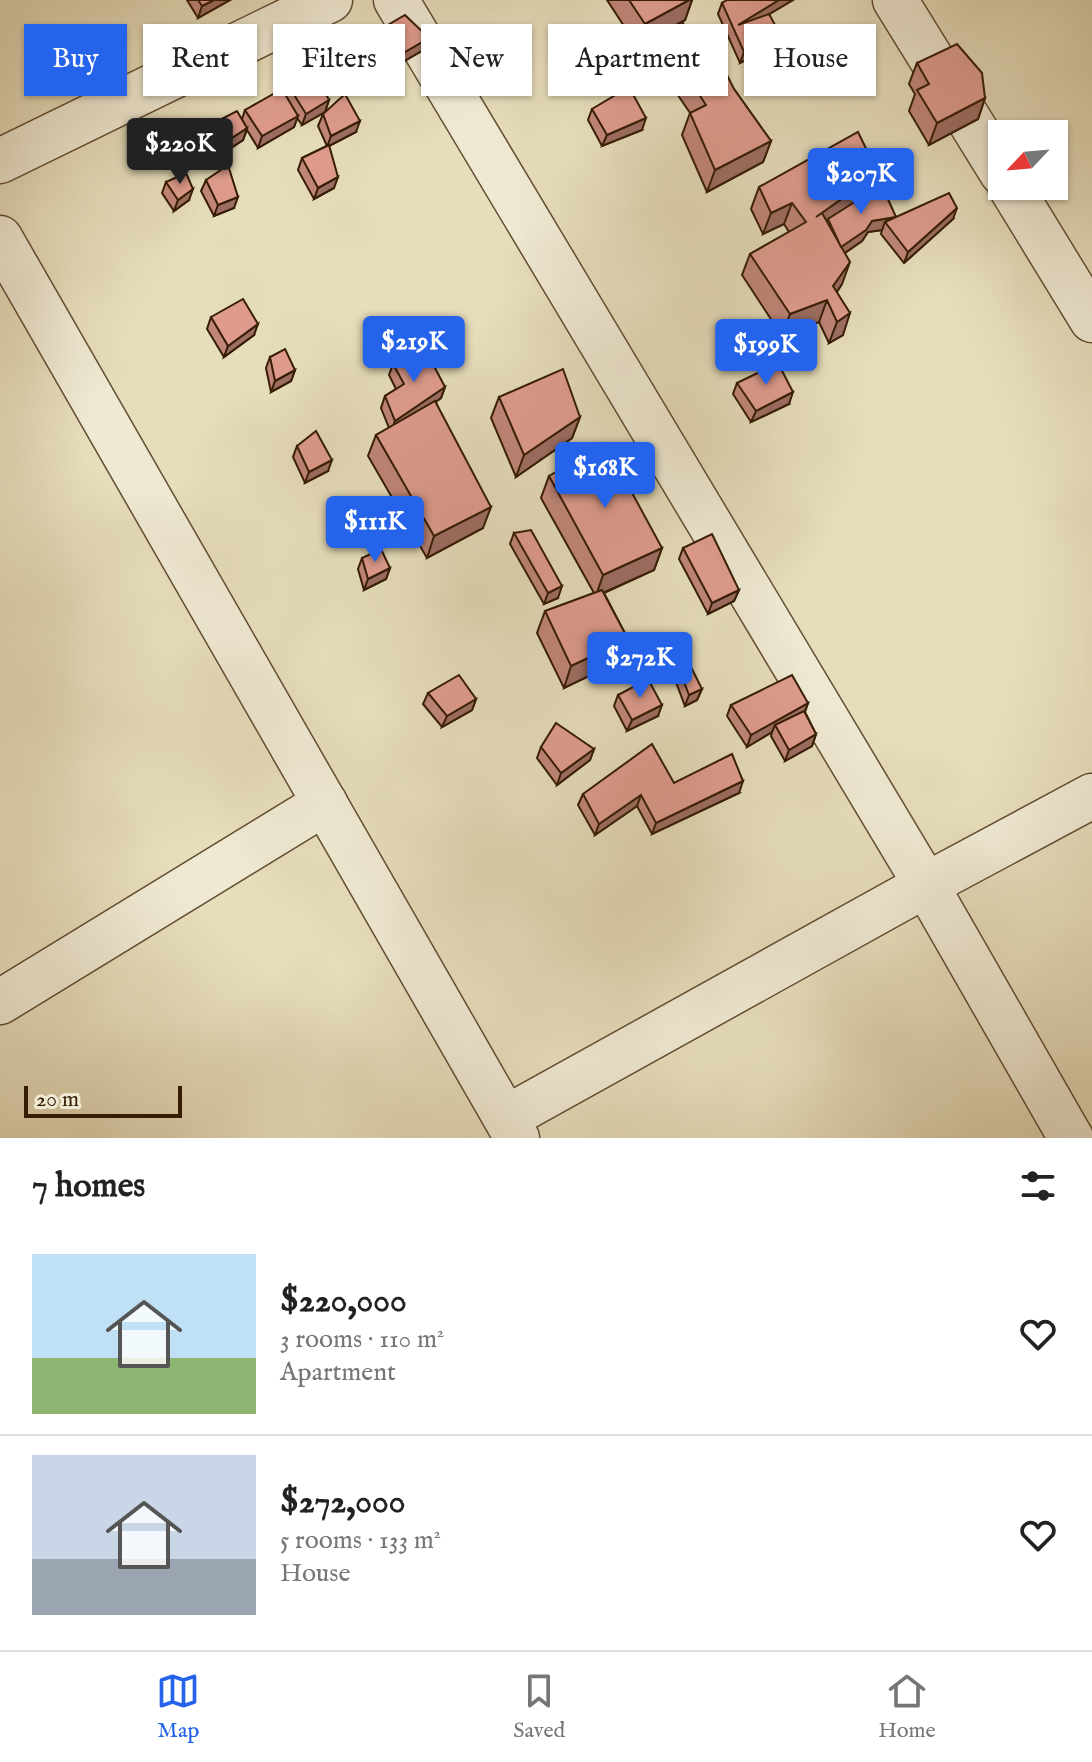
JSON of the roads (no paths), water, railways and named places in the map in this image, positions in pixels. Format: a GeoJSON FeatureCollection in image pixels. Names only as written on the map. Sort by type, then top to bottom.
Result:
{"type":"FeatureCollection","features":[{"type":"Feature","properties":{"kind":"street"},"geometry":{"type":"LineString","coordinates":[[0,161],[330,0]]}},
{"type":"Feature","properties":{"kind":"street"},"geometry":{"type":"LineString","coordinates":[[396,0],[926,885],[1071,1138]]}},
{"type":"Feature","properties":{"kind":"street"},"geometry":{"type":"LineString","coordinates":[[895,0],[988,150]]}},
{"type":"Feature","properties":{"kind":"street"},"geometry":{"type":"LineString","coordinates":[[1019,200],[1092,320]]}},
{"type":"Feature","properties":{"kind":"street"},"geometry":{"type":"LineString","coordinates":[[0,238],[511,1128],[926,885],[1092,796]]}},
{"type":"Feature","properties":{"kind":"street"},"geometry":{"type":"LineString","coordinates":[[0,1002],[325,803]]}}]}
